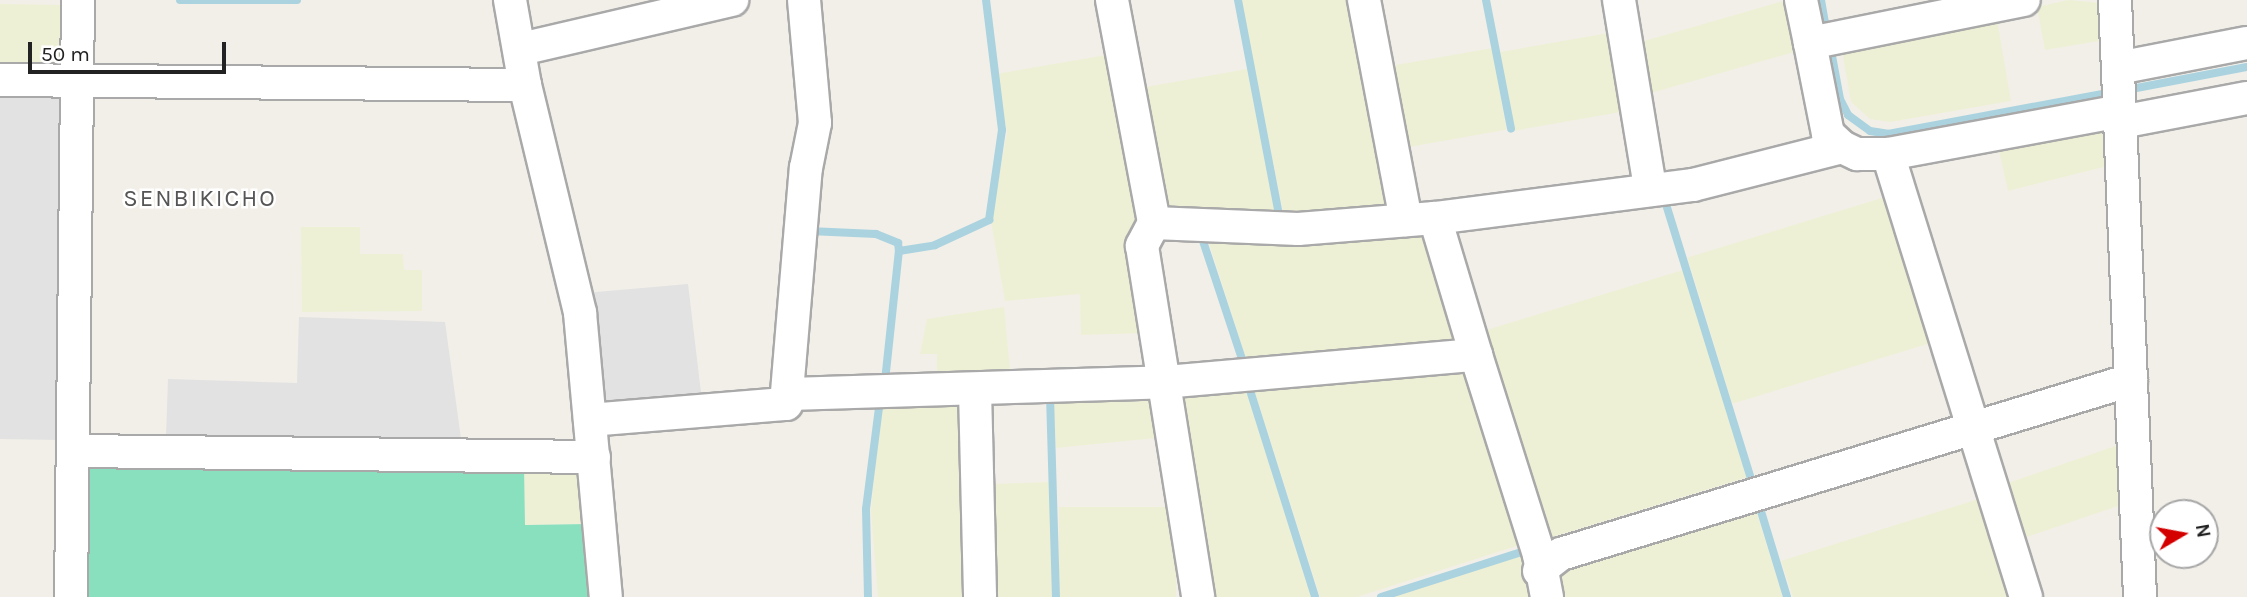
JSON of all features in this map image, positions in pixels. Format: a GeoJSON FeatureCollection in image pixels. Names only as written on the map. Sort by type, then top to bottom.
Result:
{"type":"FeatureCollection","features":[{"type":"Feature","properties":{"kind":"street"},"geometry":{"type":"LineString","coordinates":[[71,597],[78,0]]}},
{"type":"Feature","properties":{"kind":"street"},"geometry":{"type":"LineString","coordinates":[[510,0],[522,49],[525,85],[580,313],[606,597]]}},
{"type":"Feature","properties":{"kind":"street"},"geometry":{"type":"LineString","coordinates":[[522,49],[732,0]]}},
{"type":"Feature","properties":{"kind":"street"},"geometry":{"type":"LineString","coordinates":[[590,420],[786,404],[790,394],[806,168],[815,123],[804,0]]}},
{"type":"Feature","properties":{"kind":"street"},"geometry":{"type":"LineString","coordinates":[[1112,0],[1154,223],[1142,246],[1166,382],[1198,597]]}},
{"type":"Feature","properties":{"kind":"street"},"geometry":{"type":"LineString","coordinates":[[1364,0],[1420,219],[1476,355],[1539,555],[1543,584]]}},
{"type":"Feature","properties":{"kind":"street"},"geometry":{"type":"LineString","coordinates":[[1619,0],[1650,188]]}},
{"type":"Feature","properties":{"kind":"street"},"geometry":{"type":"LineString","coordinates":[[1801,0],[1821,40],[1828,134],[1842,147],[1857,154],[1888,154],[2120,97],[2247,43]]}},
{"type":"Feature","properties":{"kind":"street"},"geometry":{"type":"LineString","coordinates":[[1821,40],[2024,0]]}},
{"type":"Feature","properties":{"kind":"street"},"geometry":{"type":"LineString","coordinates":[[2115,0],[2140,597]]}},
{"type":"Feature","properties":{"kind":"street"},"geometry":{"type":"LineString","coordinates":[[0,80],[525,85]]}},
{"type":"Feature","properties":{"kind":"street"},"geometry":{"type":"LineString","coordinates":[[2120,97],[2247,98]]}},
{"type":"Feature","properties":{"kind":"street"},"geometry":{"type":"LineString","coordinates":[[1154,223],[1298,229],[1420,219],[1650,188],[1693,185],[1842,147]]}},
{"type":"Feature","properties":{"kind":"street"},"geometry":{"type":"LineString","coordinates":[[1888,154],[1977,428],[2026,597]]}},
{"type":"Feature","properties":{"kind":"street"},"geometry":{"type":"LineString","coordinates":[[790,394],[1166,382],[1476,355]]}},
{"type":"Feature","properties":{"kind":"street"},"geometry":{"type":"LineString","coordinates":[[1543,584],[1561,554],[2131,380]]}},
{"type":"Feature","properties":{"kind":"street"},"geometry":{"type":"LineString","coordinates":[[975,390],[980,597]]}},
{"type":"Feature","properties":{"kind":"street"},"geometry":{"type":"LineString","coordinates":[[74,451],[594,457]]}},
{"type":"Feature","properties":{"kind":"green space"},"geometry":{"type":"Polygon","coordinates":[[[1241,0],[1353,0],[1393,202],[1385,214],[1285,222],[1241,0]]]}},
{"type":"Feature","properties":{"kind":"green space"},"geometry":{"type":"Polygon","coordinates":[[[1787,0],[1801,50],[1652,93],[1638,43],[1787,0]]]}},
{"type":"Feature","properties":{"kind":"green space"},"geometry":{"type":"Polygon","coordinates":[[[2068,0],[2102,3],[2105,40],[2045,50],[2037,7],[2068,0]]]}},
{"type":"Feature","properties":{"kind":"green space"},"geometry":{"type":"Polygon","coordinates":[[[0,4],[66,5],[66,64],[59,70],[0,71],[0,4]]]}},
{"type":"Feature","properties":{"kind":"green space"},"geometry":{"type":"Polygon","coordinates":[[[1996,14],[2011,101],[1890,122],[1870,119],[1851,102],[1841,45],[1996,14]]]}},
{"type":"Feature","properties":{"kind":"green space"},"geometry":{"type":"Polygon","coordinates":[[[1614,32],[1628,111],[1514,131],[1500,52],[1614,32]]]}},
{"type":"Feature","properties":{"kind":"green space"},"geometry":{"type":"Polygon","coordinates":[[[1492,48],[1506,130],[1399,149],[1385,67],[1492,48]]]}},
{"type":"Feature","properties":{"kind":"green space"},"geometry":{"type":"Polygon","coordinates":[[[1112,54],[1142,214],[1147,333],[1081,335],[1080,294],[1005,301],[991,221],[1007,132],[996,74],[1112,54]]]}},
{"type":"Feature","properties":{"kind":"green space"},"geometry":{"type":"Polygon","coordinates":[[[1247,69],[1277,222],[1164,209],[1140,88],[1247,69]]]}},
{"type":"Feature","properties":{"kind":"green space"},"geometry":{"type":"Polygon","coordinates":[[[2093,123],[2104,131],[2108,166],[2008,191],[1997,142],[2093,123]]]}},
{"type":"Feature","properties":{"kind":"green space"},"geometry":{"type":"Polygon","coordinates":[[[1895,194],[1940,340],[1732,404],[1687,257],[1895,194]]]}},
{"type":"Feature","properties":{"kind":"green space"},"geometry":{"type":"Polygon","coordinates":[[[1428,224],[1465,341],[1250,371],[1205,231],[1428,224]]]}},
{"type":"Feature","properties":{"kind":"green space"},"geometry":{"type":"Polygon","coordinates":[[[301,227],[360,227],[360,254],[403,254],[404,270],[422,270],[422,311],[302,312],[301,227]]]}},
{"type":"Feature","properties":{"kind":"green space"},"geometry":{"type":"Polygon","coordinates":[[[1683,270],[1746,478],[1541,540],[1477,333],[1683,270]]]}},
{"type":"Feature","properties":{"kind":"green space"},"geometry":{"type":"Polygon","coordinates":[[[1004,307],[1011,380],[937,383],[937,354],[920,354],[927,319],[1004,307]]]}},
{"type":"Feature","properties":{"kind":"green space"},"geometry":{"type":"Polygon","coordinates":[[[1463,361],[1529,542],[1357,597],[1320,597],[1251,380],[1463,361]]]}},
{"type":"Feature","properties":{"kind":"green space"},"geometry":{"type":"Polygon","coordinates":[[[1243,381],[1311,597],[1207,597],[1180,389],[1243,381]]]}},
{"type":"Feature","properties":{"kind":"green space"},"geometry":{"type":"Polygon","coordinates":[[[1152,393],[1166,437],[1056,448],[1053,395],[1152,393]]]}},
{"type":"Feature","properties":{"kind":"green space"},"geometry":{"type":"Polygon","coordinates":[[[886,398],[960,398],[972,597],[878,597],[871,511],[880,412],[886,398]]]}},
{"type":"Feature","properties":{"kind":"green space"},"geometry":{"type":"Polygon","coordinates":[[[2121,444],[2124,504],[2024,538],[2005,484],[2121,444]]]}},
{"type":"Feature","properties":{"kind":"green space"},"geometry":{"type":"Polygon","coordinates":[[[93,461],[524,465],[525,525],[589,524],[595,597],[83,597],[85,467],[93,461]]]}},
{"type":"Feature","properties":{"kind":"green space"},"geometry":{"type":"Polygon","coordinates":[[[524,465],[576,465],[585,475],[589,524],[525,525],[524,465]]]}},
{"type":"Feature","properties":{"kind":"green space"},"geometry":{"type":"Polygon","coordinates":[[[1050,482],[1054,597],[990,597],[986,484],[1050,482]]]}},
{"type":"Feature","properties":{"kind":"green space"},"geometry":{"type":"Polygon","coordinates":[[[1988,496],[2020,597],[1793,597],[1781,561],[1988,496]]]}},
{"type":"Feature","properties":{"kind":"green space"},"geometry":{"type":"Polygon","coordinates":[[[1754,504],[1783,597],[1557,597],[1557,570],[1754,504]]]}},
{"type":"Feature","properties":{"kind":"green space"},"geometry":{"type":"Polygon","coordinates":[[[1059,507],[1176,507],[1176,597],[1059,597],[1059,507]]]}},
{"type":"Feature","properties":{"kind":"green space"},"geometry":{"type":"Polygon","coordinates":[[[1526,554],[1539,597],[1392,597],[1526,554]]]}},
{"type":"Feature","properties":{"kind":"shaded area"},"geometry":{"type":"Polygon","coordinates":[[[0,89],[56,90],[64,99],[60,440],[0,439],[0,89]]]}},
{"type":"Feature","properties":{"kind":"shaded area"},"geometry":{"type":"Polygon","coordinates":[[[688,284],[702,401],[614,409],[595,398],[585,293],[688,284]]]}},
{"type":"Feature","properties":{"kind":"shaded area"},"geometry":{"type":"Polygon","coordinates":[[[299,317],[445,322],[462,446],[166,437],[168,379],[297,383],[299,317]]]}},
{"type":"Feature","properties":{"kind":"waterway"},"geometry":{"type":"LineString","coordinates":[[180,0],[297,0]]}},
{"type":"Feature","properties":{"kind":"waterway"},"geometry":{"type":"LineString","coordinates":[[885,381],[899,251],[935,245],[989,220],[1002,130],[986,0]]}},
{"type":"Feature","properties":{"kind":"waterway"},"geometry":{"type":"LineString","coordinates":[[1238,0],[1279,215]]}},
{"type":"Feature","properties":{"kind":"waterway"},"geometry":{"type":"LineString","coordinates":[[1486,0],[1511,129]]}},
{"type":"Feature","properties":{"kind":"waterway"},"geometry":{"type":"LineString","coordinates":[[1821,0],[1827,33]]}},
{"type":"Feature","properties":{"kind":"waterway"},"geometry":{"type":"LineString","coordinates":[[1830,45],[1840,99],[1848,115],[1870,131],[1888,134],[2113,92]]}},
{"type":"Feature","properties":{"kind":"waterway"},"geometry":{"type":"LineString","coordinates":[[2126,90],[2247,67]]}},
{"type":"Feature","properties":{"kind":"waterway"},"geometry":{"type":"LineString","coordinates":[[1665,201],[1752,482]]}},
{"type":"Feature","properties":{"kind":"waterway"},"geometry":{"type":"LineString","coordinates":[[809,231],[876,234],[898,243],[899,251]]}},
{"type":"Feature","properties":{"kind":"waterway"},"geometry":{"type":"LineString","coordinates":[[1200,232],[1245,368]]}},
{"type":"Feature","properties":{"kind":"waterway"},"geometry":{"type":"LineString","coordinates":[[1248,384],[1315,597]]}},
{"type":"Feature","properties":{"kind":"waterway"},"geometry":{"type":"LineString","coordinates":[[1050,396],[1056,597]]}},
{"type":"Feature","properties":{"kind":"waterway"},"geometry":{"type":"LineString","coordinates":[[868,597],[866,509],[880,400]]}},
{"type":"Feature","properties":{"kind":"waterway"},"geometry":{"type":"LineString","coordinates":[[1760,508],[1787,597]]}},
{"type":"Feature","properties":{"kind":"waterway"},"geometry":{"type":"LineString","coordinates":[[1381,597],[1527,550]]}},
{"type":"Feature","properties":{"kind":"district","name":"SENBIKICHO"},"geometry":{"type":"Point","coordinates":[200,199]}}]}
